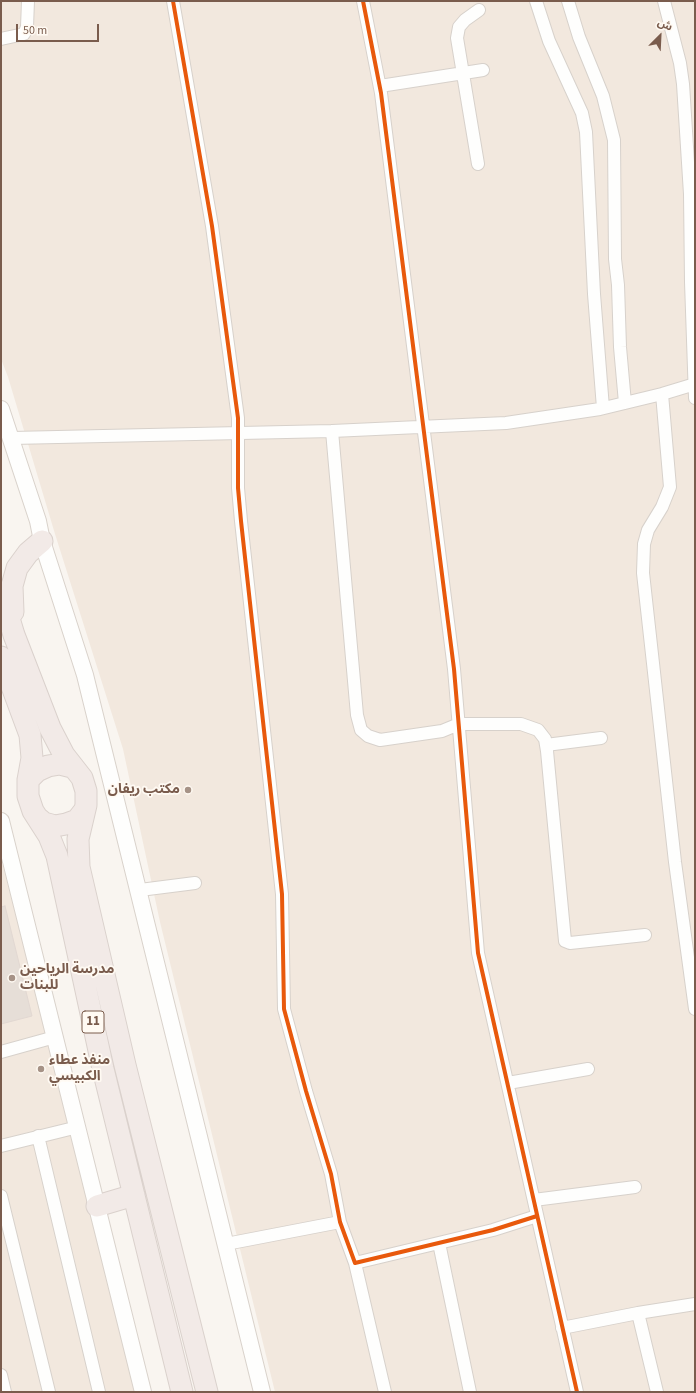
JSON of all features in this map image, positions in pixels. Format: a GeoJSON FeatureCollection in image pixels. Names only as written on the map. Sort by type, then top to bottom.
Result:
{"type":"FeatureCollection","features":[{"type":"Feature","properties":{"kind":"highway"},"geometry":{"type":"LineString","coordinates":[[14,635],[12,595],[14,576],[28,553],[42,541]]}},
{"type":"Feature","properties":{"kind":"highway","name":"11"},"geometry":{"type":"LineString","coordinates":[[1,592],[14,635],[50,728],[72,767],[82,778],[86,791],[84,811],[78,839],[79,867],[125,1065],[207,1392]]}},
{"type":"Feature","properties":{"kind":"highway","name":"11"},"geometry":{"type":"LineString","coordinates":[[1,657],[30,736],[32,758],[28,780],[28,796],[38,818],[49,836],[57,856],[103,1069],[182,1392]]}},
{"type":"Feature","properties":{"kind":"highway"},"geometry":{"type":"LineString","coordinates":[[28,780],[37,771],[48,766],[60,764],[72,767]]}},
{"type":"Feature","properties":{"kind":"highway"},"geometry":{"type":"LineString","coordinates":[[38,818],[44,823],[55,826],[77,820],[84,811]]}},
{"type":"Feature","properties":{"kind":"highway"},"geometry":{"type":"LineString","coordinates":[[97,1206],[134,1195]]}},
{"type":"Feature","properties":{"kind":"main road"},"geometry":{"type":"LineString","coordinates":[[1,409],[12,438],[38,521],[42,541],[85,675],[140,890],[262,1392]]}},
{"type":"Feature","properties":{"kind":"main road"},"geometry":{"type":"LineString","coordinates":[[1,821],[4,843],[78,1127],[143,1392]]}},
{"type":"Feature","properties":{"kind":"street"},"geometry":{"type":"LineString","coordinates":[[1,38],[20,36],[25,33],[27,27],[28,1]]}},
{"type":"Feature","properties":{"kind":"street"},"geometry":{"type":"LineString","coordinates":[[173,1],[212,226],[239,433],[238,488],[241,521],[282,894],[284,1009],[304,1084],[331,1174],[340,1222],[356,1263],[385,1392]]}},
{"type":"Feature","properties":{"kind":"street"},"geometry":{"type":"LineString","coordinates":[[363,1],[380,86],[454,669],[478,953],[577,1392]]}},
{"type":"Feature","properties":{"kind":"street"},"geometry":{"type":"LineString","coordinates":[[536,1],[550,41],[582,113],[586,132],[594,294],[603,408]]}},
{"type":"Feature","properties":{"kind":"street"},"geometry":{"type":"LineString","coordinates":[[568,1],[578,37],[603,96],[614,140],[615,259],[625,403]]}},
{"type":"Feature","properties":{"kind":"street"},"geometry":{"type":"LineString","coordinates":[[664,1],[680,63],[683,90],[690,194],[695,398]]}},
{"type":"Feature","properties":{"kind":"street"},"geometry":{"type":"LineString","coordinates":[[478,164],[458,47],[458,31],[464,20],[479,10]]}},
{"type":"Feature","properties":{"kind":"street"},"geometry":{"type":"LineString","coordinates":[[380,86],[483,70]]}},
{"type":"Feature","properties":{"kind":"street"},"geometry":{"type":"LineString","coordinates":[[12,438],[332,431],[506,423],[603,408],[662,394],[694,384]]}},
{"type":"Feature","properties":{"kind":"street"},"geometry":{"type":"LineString","coordinates":[[662,394],[670,487],[662,507],[648,530],[643,549],[643,573],[675,862],[695,1009]]}},
{"type":"Feature","properties":{"kind":"street"},"geometry":{"type":"LineString","coordinates":[[332,431],[357,716],[360,730],[368,736],[385,739],[442,731],[459,724],[527,726],[538,730],[542,734],[546,745],[565,941],[570,944],[645,934]]}},
{"type":"Feature","properties":{"kind":"street"},"geometry":{"type":"LineString","coordinates":[[546,745],[601,738]]}},
{"type":"Feature","properties":{"kind":"street"},"geometry":{"type":"LineString","coordinates":[[140,890],[196,884]]}},
{"type":"Feature","properties":{"kind":"street"},"geometry":{"type":"LineString","coordinates":[[1,1052],[55,1037]]}},
{"type":"Feature","properties":{"kind":"street"},"geometry":{"type":"LineString","coordinates":[[508,1084],[588,1070]]}},
{"type":"Feature","properties":{"kind":"street"},"geometry":{"type":"LineString","coordinates":[[1,1146],[78,1127]]}},
{"type":"Feature","properties":{"kind":"street"},"geometry":{"type":"LineString","coordinates":[[38,1136],[99,1392]]}},
{"type":"Feature","properties":{"kind":"street"},"geometry":{"type":"LineString","coordinates":[[534,1200],[635,1187]]}},
{"type":"Feature","properties":{"kind":"street"},"geometry":{"type":"LineString","coordinates":[[1,1196],[49,1392]]}},
{"type":"Feature","properties":{"kind":"street"},"geometry":{"type":"LineString","coordinates":[[356,1263],[439,1243],[538,1216]]}},
{"type":"Feature","properties":{"kind":"street"},"geometry":{"type":"LineString","coordinates":[[226,1244],[340,1222]]}},
{"type":"Feature","properties":{"kind":"street"},"geometry":{"type":"LineString","coordinates":[[439,1243],[470,1392]]}},
{"type":"Feature","properties":{"kind":"street"},"geometry":{"type":"LineString","coordinates":[[562,1328],[638,1313],[695,1304]]}},
{"type":"Feature","properties":{"kind":"street"},"geometry":{"type":"LineString","coordinates":[[638,1313],[657,1392]]}},
{"type":"Feature","properties":{"kind":"street"},"geometry":{"type":"LineString","coordinates":[[1,1376],[5,1392]]}},
{"type":"Feature","properties":{"kind":"shaded area"},"geometry":{"type":"Polygon","coordinates":[[[1,1],[695,1],[695,1392],[275,1392],[160,922],[123,749],[55,534],[8,377],[1,359],[1,1]]]}},
{"type":"Feature","properties":{"kind":"shaded area"},"geometry":{"type":"Polygon","coordinates":[[[1,859],[140,1372],[144,1392],[1,1392],[1,859]]]}},
{"type":"Feature","properties":{"kind":"building","name":"مدرسة الرياحين للبنات"},"geometry":{"type":"Polygon","coordinates":[[[5,906],[32,1016],[1,1024],[1,907],[5,906]]]}},
{"type":"Feature","properties":{"kind":"cycle path"},"geometry":{"type":"LineString","coordinates":[[173,1],[212,226],[238,418],[238,488],[241,521],[282,894],[284,1009],[306,1091],[331,1174],[340,1222],[355,1263],[493,1230],[537,1216]]}},
{"type":"Feature","properties":{"kind":"cycle path"},"geometry":{"type":"LineString","coordinates":[[363,1],[381,93],[454,669],[478,953],[577,1392]]}},
{"type":"Feature","properties":{"kind":"place","name":"مكتب ريفان"},"geometry":{"type":"Point","coordinates":[188,790]}},
{"type":"Feature","properties":{"kind":"place","name":"مدرسة الرياحين للبنات"},"geometry":{"type":"Point","coordinates":[12,978]}},
{"type":"Feature","properties":{"kind":"place","name":"منفذ عطاء الكبيسي"},"geometry":{"type":"Point","coordinates":[41,1069]}}]}
